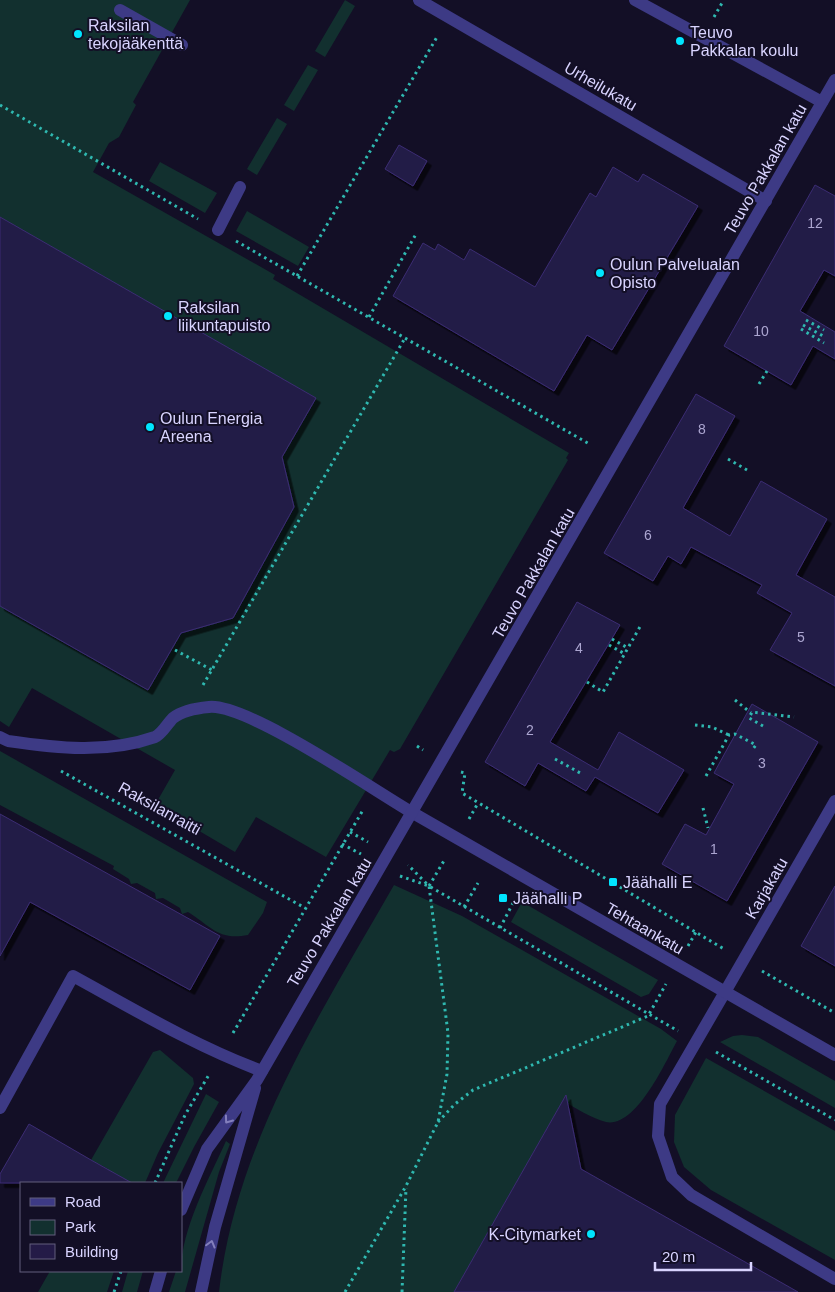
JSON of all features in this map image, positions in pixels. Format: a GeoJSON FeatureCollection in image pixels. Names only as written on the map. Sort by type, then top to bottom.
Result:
{"type":"FeatureCollection","features":[{"type":"Feature","properties":{"kind":"street","name":"Urheilukatu"},"geometry":{"type":"LineString","coordinates":[[419,0],[766,201]]}},
{"type":"Feature","properties":{"kind":"street"},"geometry":{"type":"LineString","coordinates":[[635,0],[822,102]]}},
{"type":"Feature","properties":{"kind":"street"},"geometry":{"type":"LineString","coordinates":[[120,10],[182,45]]}},
{"type":"Feature","properties":{"kind":"street","name":"Teuvo Pakkalan katu"},"geometry":{"type":"LineString","coordinates":[[182,1208],[207,1149],[260,1076],[306,993],[413,813],[835,80]]}},
{"type":"Feature","properties":{"kind":"street"},"geometry":{"type":"LineString","coordinates":[[218,230],[240,187]]}},
{"type":"Feature","properties":{"kind":"street","name":"Tehtaankatu"},"geometry":{"type":"LineString","coordinates":[[187,711],[211,706],[251,718],[329,761],[413,813],[835,1055]]}},
{"type":"Feature","properties":{"kind":"street"},"geometry":{"type":"LineString","coordinates":[[4,739],[64,749],[118,746],[157,736],[175,717],[187,711]]}},
{"type":"Feature","properties":{"kind":"street","name":"Karjakatu"},"geometry":{"type":"LineString","coordinates":[[835,801],[660,1104],[658,1136],[672,1177],[691,1195],[835,1279]]}},
{"type":"Feature","properties":{"kind":"street"},"geometry":{"type":"LineString","coordinates":[[0,1108],[73,976],[192,1042],[260,1076]]}},
{"type":"Feature","properties":{"kind":"street","name":"Teuvo Pakkalan katu"},"geometry":{"type":"LineString","coordinates":[[202,1292],[215,1227],[260,1076]]}},
{"type":"Feature","properties":{"kind":"street"},"geometry":{"type":"LineString","coordinates":[[155,1292],[161,1272]]}},
{"type":"Feature","properties":{"kind":"path"},"geometry":{"type":"LineString","coordinates":[[297,276],[449,17]]}},
{"type":"Feature","properties":{"kind":"path"},"geometry":{"type":"LineString","coordinates":[[0,105],[591,445]]}},
{"type":"Feature","properties":{"kind":"path"},"geometry":{"type":"LineString","coordinates":[[369,317],[416,234]]}},
{"type":"Feature","properties":{"kind":"path"},"geometry":{"type":"LineString","coordinates":[[806,320],[824,330]]}},
{"type":"Feature","properties":{"kind":"path"},"geometry":{"type":"LineString","coordinates":[[803,324],[824,337]]}},
{"type":"Feature","properties":{"kind":"path"},"geometry":{"type":"LineString","coordinates":[[801,329],[824,343]]}},
{"type":"Feature","properties":{"kind":"path"},"geometry":{"type":"LineString","coordinates":[[187,711],[405,338]]}},
{"type":"Feature","properties":{"kind":"path"},"geometry":{"type":"LineString","coordinates":[[759,384],[767,371]]}},
{"type":"Feature","properties":{"kind":"path"},"geometry":{"type":"LineString","coordinates":[[728,459],[747,470]]}},
{"type":"Feature","properties":{"kind":"path"},"geometry":{"type":"LineString","coordinates":[[587,682],[603,692],[641,625]]}},
{"type":"Feature","properties":{"kind":"path"},"geometry":{"type":"LineString","coordinates":[[612,639],[628,648]]}},
{"type":"Feature","properties":{"kind":"path"},"geometry":{"type":"LineString","coordinates":[[609,645],[625,654]]}},
{"type":"Feature","properties":{"kind":"path"},"geometry":{"type":"LineString","coordinates":[[175,650],[212,670]]}},
{"type":"Feature","properties":{"kind":"path"},"geometry":{"type":"LineString","coordinates":[[735,700],[751,713],[794,717]]}},
{"type":"Feature","properties":{"kind":"path"},"geometry":{"type":"LineString","coordinates":[[751,713],[749,718],[763,726]]}},
{"type":"Feature","properties":{"kind":"path"},"geometry":{"type":"LineString","coordinates":[[695,725],[712,727],[729,735],[735,734],[756,745],[753,749]]}},
{"type":"Feature","properties":{"kind":"path"},"geometry":{"type":"LineString","coordinates":[[706,776],[729,735]]}},
{"type":"Feature","properties":{"kind":"path"},"geometry":{"type":"LineString","coordinates":[[555,759],[582,774]]}},
{"type":"Feature","properties":{"kind":"path","name":"Raksilanraitti"},"geometry":{"type":"LineString","coordinates":[[59,770],[305,908],[342,844]]}},
{"type":"Feature","properties":{"kind":"path"},"geometry":{"type":"LineString","coordinates":[[465,773],[462,793],[743,961],[835,1013]]}},
{"type":"Feature","properties":{"kind":"path"},"geometry":{"type":"LineString","coordinates":[[362,854],[342,844],[368,803]]}},
{"type":"Feature","properties":{"kind":"path"},"geometry":{"type":"LineString","coordinates":[[468,820],[478,803]]}},
{"type":"Feature","properties":{"kind":"path"},"geometry":{"type":"LineString","coordinates":[[704,808],[708,828]]}},
{"type":"Feature","properties":{"kind":"path"},"geometry":{"type":"LineString","coordinates":[[350,832],[369,842]]}},
{"type":"Feature","properties":{"kind":"path"},"geometry":{"type":"LineString","coordinates":[[429,886],[446,858]]}},
{"type":"Feature","properties":{"kind":"path"},"geometry":{"type":"LineString","coordinates":[[408,864],[429,886],[448,1034],[446,1074],[438,1122]]}},
{"type":"Feature","properties":{"kind":"path"},"geometry":{"type":"LineString","coordinates":[[400,876],[429,886],[648,1016],[698,1041],[835,1120]]}},
{"type":"Feature","properties":{"kind":"path"},"geometry":{"type":"LineString","coordinates":[[464,907],[478,883]]}},
{"type":"Feature","properties":{"kind":"path"},"geometry":{"type":"LineString","coordinates":[[500,928],[513,903]]}},
{"type":"Feature","properties":{"kind":"path"},"geometry":{"type":"LineString","coordinates":[[345,1292],[406,1186],[438,1122],[455,1104],[474,1090],[648,1016]]}},
{"type":"Feature","properties":{"kind":"path"},"geometry":{"type":"LineString","coordinates":[[402,1292],[406,1186]]}},
{"type":"Feature","properties":{"kind":"path"},"geometry":{"type":"LineString","coordinates":[[114,1292],[121,1272]]}},
{"type":"Feature","properties":{"kind":"green space","name":"Raksilan liikuntapuisto"},"geometry":{"type":"Polygon","coordinates":[[[0,0],[190,0],[133,102],[136,105],[119,137],[109,143],[93,172],[275,275],[273,279],[569,453],[566,458],[568,460],[400,749],[394,752],[390,750],[326,857],[256,817],[235,852],[155,805],[175,770],[32,688],[9,727],[0,721],[0,0]]]}},
{"type":"Feature","properties":{"kind":"green space"},"geometry":{"type":"Polygon","coordinates":[[[345,0],[355,6],[325,57],[315,51],[345,0]]]}},
{"type":"Feature","properties":{"kind":"green space"},"geometry":{"type":"Polygon","coordinates":[[[308,65],[318,70],[294,111],[284,105],[308,65]]]}},
{"type":"Feature","properties":{"kind":"green space"},"geometry":{"type":"Polygon","coordinates":[[[277,118],[287,124],[257,175],[247,169],[277,118]]]}},
{"type":"Feature","properties":{"kind":"green space"},"geometry":{"type":"Polygon","coordinates":[[[160,162],[217,193],[205,213],[149,181],[160,162]]]}},
{"type":"Feature","properties":{"kind":"green space"},"geometry":{"type":"Polygon","coordinates":[[[247,211],[309,247],[298,266],[236,231],[247,211]]]}},
{"type":"Feature","properties":{"kind":"green space"},"geometry":{"type":"Polygon","coordinates":[[[0,751],[267,902],[263,913],[248,935],[229,936],[222,934],[188,912],[182,914],[180,908],[163,898],[156,899],[155,893],[137,883],[131,884],[129,879],[113,869],[114,866],[0,805],[0,751]]]}},
{"type":"Feature","properties":{"kind":"green space"},"geometry":{"type":"Polygon","coordinates":[[[394,885],[462,916],[661,1029],[677,1041],[648,1092],[628,1115],[617,1121],[606,1122],[600,1120],[563,1101],[454,1292],[219,1292],[228,1237],[243,1183],[263,1131],[311,1030],[394,885]]]}},
{"type":"Feature","properties":{"kind":"green space"},"geometry":{"type":"Polygon","coordinates":[[[522,902],[658,980],[649,994],[641,997],[511,922],[522,902]]]}},
{"type":"Feature","properties":{"kind":"green space"},"geometry":{"type":"Polygon","coordinates":[[[733,1036],[758,1037],[835,1081],[835,1108],[720,1042],[733,1036]]]}},
{"type":"Feature","properties":{"kind":"green space"},"geometry":{"type":"Polygon","coordinates":[[[160,1050],[193,1078],[194,1084],[158,1153],[145,1182],[101,1182],[108,1169],[91,1160],[153,1052],[160,1050]]]}},
{"type":"Feature","properties":{"kind":"green space"},"geometry":{"type":"Polygon","coordinates":[[[706,1058],[835,1131],[835,1260],[711,1190],[684,1167],[674,1142],[675,1115],[706,1058]]]}},
{"type":"Feature","properties":{"kind":"green space"},"geometry":{"type":"Polygon","coordinates":[[[206,1094],[219,1102],[176,1182],[163,1182],[206,1094]]]}},
{"type":"Feature","properties":{"kind":"green space"},"geometry":{"type":"Polygon","coordinates":[[[226,1141],[230,1144],[219,1172],[185,1292],[169,1292],[176,1272],[182,1272],[182,1255],[186,1238],[204,1188],[226,1141]]]}},
{"type":"Feature","properties":{"kind":"green space"},"geometry":{"type":"Polygon","coordinates":[[[49,1272],[114,1272],[107,1292],[38,1292],[49,1272]]]}},
{"type":"Feature","properties":{"kind":"green space"},"geometry":{"type":"Polygon","coordinates":[[[128,1272],[143,1272],[137,1292],[122,1292],[128,1272]]]}},
{"type":"Feature","properties":{"kind":"building"},"geometry":{"type":"Polygon","coordinates":[[[399,145],[427,161],[413,186],[385,169],[399,145]]]}},
{"type":"Feature","properties":{"kind":"building","name":"Oulun Palvelualan Opisto"},"geometry":{"type":"Polygon","coordinates":[[[613,167],[638,182],[643,174],[698,206],[612,350],[587,335],[554,391],[393,296],[423,243],[435,250],[438,244],[464,260],[470,249],[535,287],[590,193],[596,197],[613,167]]]}},
{"type":"Feature","properties":{"kind":"building"},"geometry":{"type":"Polygon","coordinates":[[[815,185],[835,196],[835,276],[824,270],[800,311],[835,332],[835,359],[813,346],[791,385],[724,346],[815,185]]]}},
{"type":"Feature","properties":{"kind":"building","name":"Oulun Energia Areena"},"geometry":{"type":"Polygon","coordinates":[[[0,217],[316,398],[282,457],[294,507],[233,618],[181,633],[148,690],[0,606],[0,217]]]}},
{"type":"Feature","properties":{"kind":"building"},"geometry":{"type":"Polygon","coordinates":[[[696,394],[735,416],[683,508],[730,536],[761,481],[827,519],[796,575],[835,597],[835,686],[770,650],[792,613],[757,593],[762,585],[691,547],[681,564],[668,556],[653,581],[604,553],[696,394]]]}},
{"type":"Feature","properties":{"kind":"building"},"geometry":{"type":"Polygon","coordinates":[[[577,602],[620,625],[550,742],[598,770],[619,732],[684,770],[658,813],[595,777],[586,791],[538,763],[525,786],[485,762],[577,602]]]}},
{"type":"Feature","properties":{"kind":"building"},"geometry":{"type":"Polygon","coordinates":[[[752,704],[818,742],[727,901],[662,864],[685,824],[706,835],[734,784],[714,773],[752,704]]]}},
{"type":"Feature","properties":{"kind":"building"},"geometry":{"type":"Polygon","coordinates":[[[0,814],[220,936],[190,990],[30,902],[0,956],[0,814]]]}},
{"type":"Feature","properties":{"kind":"building"},"geometry":{"type":"Polygon","coordinates":[[[835,886],[835,966],[801,946],[835,886]]]}},
{"type":"Feature","properties":{"kind":"building","name":"K-Citymarket"},"geometry":{"type":"Polygon","coordinates":[[[566,1095],[581,1169],[798,1292],[454,1292],[566,1095]]]}},
{"type":"Feature","properties":{"kind":"building"},"geometry":{"type":"Polygon","coordinates":[[[29,1124],[130,1182],[0,1183],[0,1174],[29,1124]]]}},
{"type":"Feature","properties":{"kind":"place","name":"Raksilan tekojääkenttä"},"geometry":{"type":"Point","coordinates":[78,34]}},
{"type":"Feature","properties":{"kind":"place","name":"Teuvo Pakkalan koulu"},"geometry":{"type":"Point","coordinates":[680,41]}},
{"type":"Feature","properties":{"kind":"place","name":"Oulun Palvelualan Opisto"},"geometry":{"type":"Point","coordinates":[600,273]}},
{"type":"Feature","properties":{"kind":"place","name":"Raksilan liikuntapuisto"},"geometry":{"type":"Point","coordinates":[168,316]}},
{"type":"Feature","properties":{"kind":"place","name":"Oulun Energia Areena"},"geometry":{"type":"Point","coordinates":[150,427]}},
{"type":"Feature","properties":{"kind":"place","name":"Jäähalli E"},"geometry":{"type":"Point","coordinates":[613,882]}},
{"type":"Feature","properties":{"kind":"place","name":"Jäähalli P"},"geometry":{"type":"Point","coordinates":[503,898]}},
{"type":"Feature","properties":{"kind":"place","name":"K-Citymarket"},"geometry":{"type":"Point","coordinates":[591,1234]}}]}
